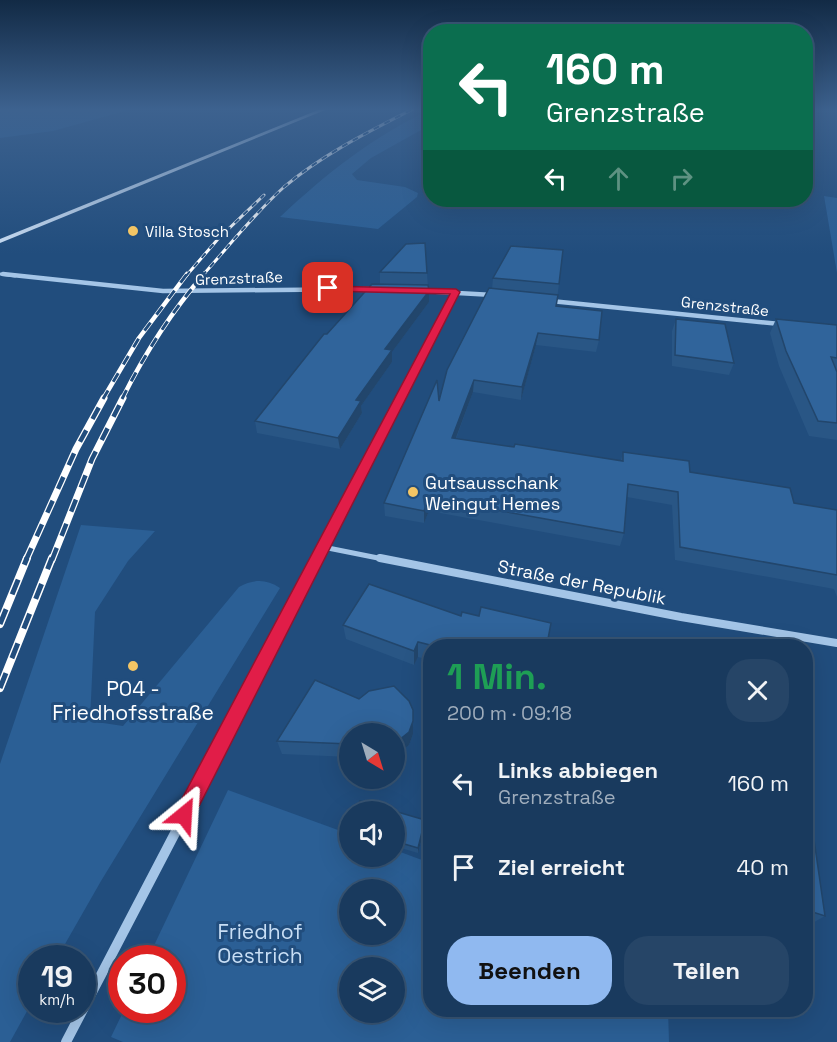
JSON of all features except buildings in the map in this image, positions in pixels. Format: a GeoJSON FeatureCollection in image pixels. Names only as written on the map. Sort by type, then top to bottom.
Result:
{"type":"FeatureCollection","features":[{"type":"Feature","properties":{"kind":"main road"},"geometry":{"type":"LineString","coordinates":[[0,241],[208,157]]}},
{"type":"Feature","properties":{"kind":"street","name":"Grenzstraße"},"geometry":{"type":"LineString","coordinates":[[0,274],[163,291],[378,289]]}},
{"type":"Feature","properties":{"kind":"street"},"geometry":{"type":"LineString","coordinates":[[411,290],[503,296]]}},
{"type":"Feature","properties":{"kind":"street"},"geometry":{"type":"LineString","coordinates":[[66,1042],[456,292]]}},
{"type":"Feature","properties":{"kind":"street","name":"Grenzstraße"},"geometry":{"type":"LineString","coordinates":[[539,300],[791,326]]}},
{"type":"Feature","properties":{"kind":"street","name":"Straße der Republik"},"geometry":{"type":"LineString","coordinates":[[323,548],[681,617],[837,643]]}},
{"type":"Feature","properties":{"kind":"green space"},"geometry":{"type":"Polygon","coordinates":[[[351,157],[373,157],[352,174],[357,180],[405,187],[418,193],[417,197],[378,229],[280,217],[315,186],[351,157]]]}},
{"type":"Feature","properties":{"kind":"green space"},"geometry":{"type":"Polygon","coordinates":[[[824,196],[837,198],[837,273],[824,196]]]}},
{"type":"Feature","properties":{"kind":"green space"},"geometry":{"type":"Polygon","coordinates":[[[81,525],[155,531],[128,561],[95,612],[90,721],[123,726],[239,587],[260,581],[280,588],[64,945],[18,945],[18,1023],[20,1023],[10,1042],[0,1042],[0,764],[81,525]]]}},
{"type":"Feature","properties":{"kind":"green space","name":"Friedhof Oestrich"},"geometry":{"type":"Polygon","coordinates":[[[228,790],[339,830],[339,867],[405,867],[405,854],[423,860],[423,1017],[668,1017],[669,1042],[123,1042],[111,1037],[118,1023],[186,1023],[186,945],[154,945],[228,790]]]}},
{"type":"Feature","properties":{"kind":"railway"},"geometry":{"type":"LineString","coordinates":[[202,276],[262,208],[299,175],[327,157]]}},
{"type":"Feature","properties":{"kind":"railway"},"geometry":{"type":"LineString","coordinates":[[186,276],[218,239],[264,195]]}},
{"type":"Feature","properties":{"kind":"railway"},"geometry":{"type":"LineString","coordinates":[[103,399],[139,338],[187,274]]}},
{"type":"Feature","properties":{"kind":"railway"},"geometry":{"type":"LineString","coordinates":[[122,399],[159,334],[204,274]]}},
{"type":"Feature","properties":{"kind":"railway"},"geometry":{"type":"LineString","coordinates":[[26,560],[76,449],[104,398]]}},
{"type":"Feature","properties":{"kind":"railway"},"geometry":{"type":"LineString","coordinates":[[52,560],[92,459],[123,398]]}},
{"type":"Feature","properties":{"kind":"railway"},"geometry":{"type":"LineString","coordinates":[[0,624],[27,558]]}},
{"type":"Feature","properties":{"kind":"railway"},"geometry":{"type":"LineString","coordinates":[[0,688],[52,558]]}},
{"type":"Feature","properties":{"kind":"place","name":"Villa Stosch"},"geometry":{"type":"Point","coordinates":[133,231]}},
{"type":"Feature","properties":{"kind":"place","name":"Gutsausschank Weingut Hemes"},"geometry":{"type":"Point","coordinates":[413,492]}},
{"type":"Feature","properties":{"kind":"place","name":"P04 - Friedhofsstraße"},"geometry":{"type":"Point","coordinates":[133,666]}},
{"type":"Feature","properties":{"kind":"route"},"geometry":{"type":"LineString","coordinates":[[184,815],[456,292],[328,288]]}}]}
